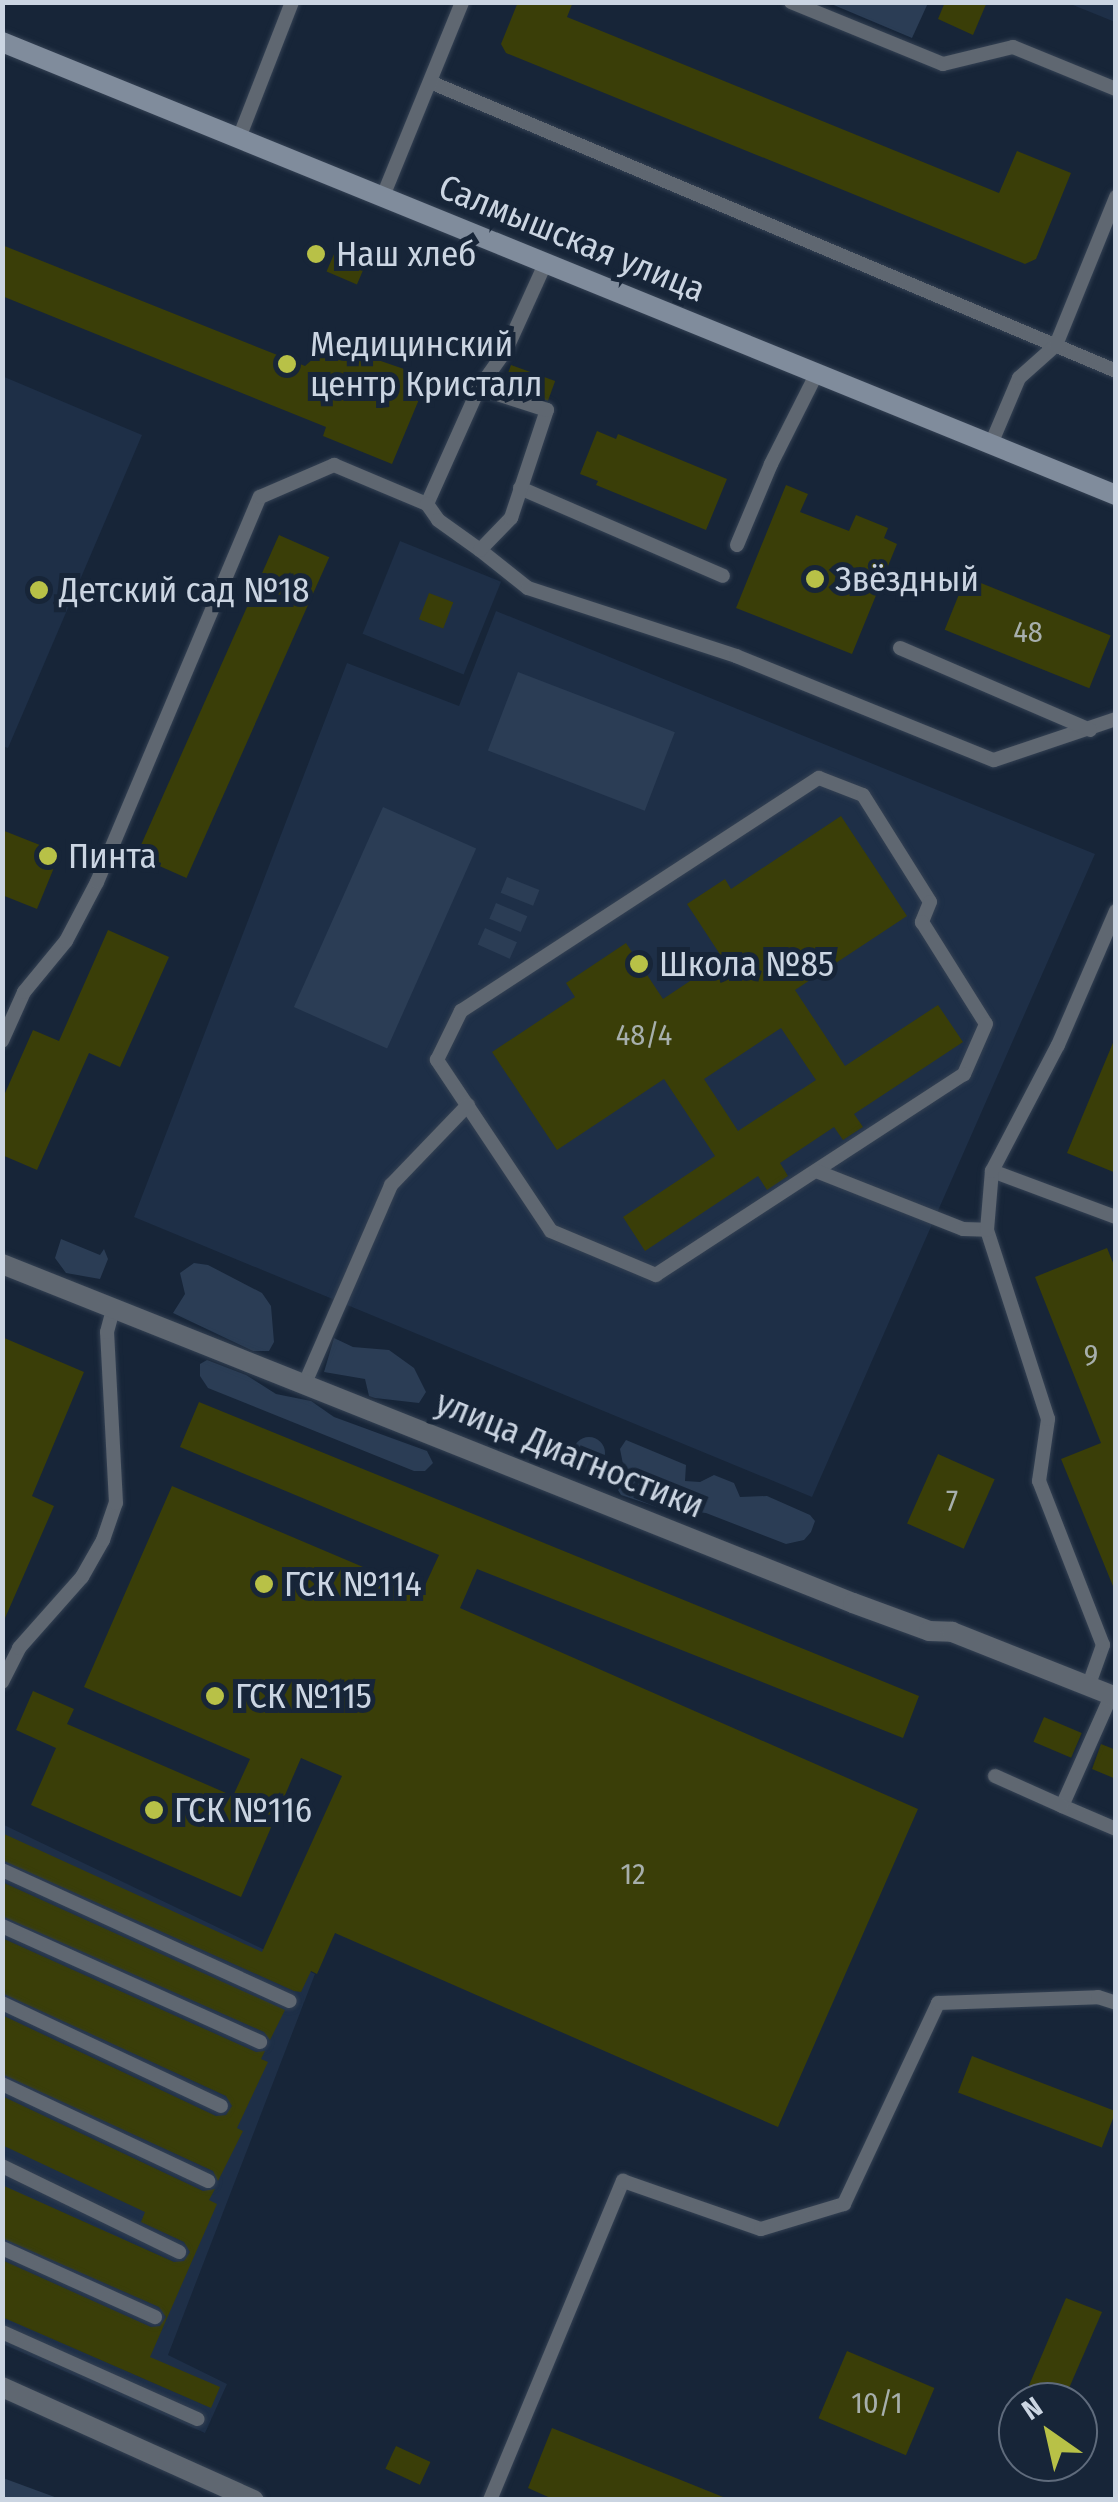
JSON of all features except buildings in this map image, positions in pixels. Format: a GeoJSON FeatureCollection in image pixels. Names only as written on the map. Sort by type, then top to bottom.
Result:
{"type":"FeatureCollection","features":[{"type":"Feature","properties":{"kind":"main road","name":"Салмышская улица"},"geometry":{"type":"LineString","coordinates":[[2,42],[1116,495]]}},
{"type":"Feature","properties":{"kind":"street","name":"улица Диагностики"},"geometry":{"type":"LineString","coordinates":[[2,1264],[853,1603],[929,1631],[952,1632],[1114,1696]]}},
{"type":"Feature","properties":{"kind":"street"},"geometry":{"type":"LineString","coordinates":[[2,2387],[254,2500]]}},
{"type":"Feature","properties":{"kind":"lane"},"geometry":{"type":"LineString","coordinates":[[239,138],[292,2]]}},
{"type":"Feature","properties":{"kind":"lane"},"geometry":{"type":"LineString","coordinates":[[383,196],[462,2]]}},
{"type":"Feature","properties":{"kind":"lane"},"geometry":{"type":"LineString","coordinates":[[791,2],[944,64],[1013,47],[1116,89]]}},
{"type":"Feature","properties":{"kind":"lane"},"geometry":{"type":"LineString","coordinates":[[430,82],[1116,370]]}},
{"type":"Feature","properties":{"kind":"lane"},"geometry":{"type":"LineString","coordinates":[[991,444],[1019,378],[1056,345],[1116,197]]}},
{"type":"Feature","properties":{"kind":"lane"},"geometry":{"type":"LineString","coordinates":[[427,504],[478,388],[506,350],[546,262]]}},
{"type":"Feature","properties":{"kind":"lane"},"geometry":{"type":"LineString","coordinates":[[738,545],[771,464],[817,373]]}},
{"type":"Feature","properties":{"kind":"lane"},"geometry":{"type":"LineString","coordinates":[[478,388],[547,410],[512,518],[480,550]]}},
{"type":"Feature","properties":{"kind":"lane"},"geometry":{"type":"LineString","coordinates":[[2,1041],[7,1017],[66,940],[97,882],[260,497],[334,465],[427,504],[438,520],[528,588],[736,656],[994,760],[1116,720]]}},
{"type":"Feature","properties":{"kind":"lane"},"geometry":{"type":"LineString","coordinates":[[520,488],[723,576]]}},
{"type":"Feature","properties":{"kind":"lane"},"geometry":{"type":"LineString","coordinates":[[900,648],[1090,730]]}},
{"type":"Feature","properties":{"kind":"lane"},"geometry":{"type":"LineString","coordinates":[[819,778],[863,794],[930,902],[922,922],[986,1024],[964,1074],[656,1275],[551,1231],[468,1105],[437,1060],[461,1012],[819,778]]}},
{"type":"Feature","properties":{"kind":"lane"},"geometry":{"type":"LineString","coordinates":[[1088,1687],[1109,1647],[1039,1481],[1048,1419],[987,1230],[992,1171],[1058,1045],[1116,911]]}},
{"type":"Feature","properties":{"kind":"lane"},"geometry":{"type":"LineString","coordinates":[[305,1383],[392,1185],[468,1105]]}},
{"type":"Feature","properties":{"kind":"lane"},"geometry":{"type":"LineString","coordinates":[[816,1170],[963,1229],[987,1230]]}},
{"type":"Feature","properties":{"kind":"lane"},"geometry":{"type":"LineString","coordinates":[[992,1171],[1116,1216]]}},
{"type":"Feature","properties":{"kind":"lane"},"geometry":{"type":"LineString","coordinates":[[2,1682],[28,1636],[82,1577],[103,1540],[116,1502],[107,1332],[114,1306]]}},
{"type":"Feature","properties":{"kind":"lane"},"geometry":{"type":"LineString","coordinates":[[1062,1806],[1114,1696]]}},
{"type":"Feature","properties":{"kind":"lane"},"geometry":{"type":"LineString","coordinates":[[995,1776],[1116,1829]]}},
{"type":"Feature","properties":{"kind":"lane"},"geometry":{"type":"LineString","coordinates":[[2,1870],[290,2001]]}},
{"type":"Feature","properties":{"kind":"lane"},"geometry":{"type":"LineString","coordinates":[[2,1926],[260,2042]]}},
{"type":"Feature","properties":{"kind":"lane"},"geometry":{"type":"LineString","coordinates":[[490,2500],[624,2181],[761,2229],[844,2204],[938,2003],[1098,1997],[1116,2004]]}},
{"type":"Feature","properties":{"kind":"lane"},"geometry":{"type":"LineString","coordinates":[[2,2003],[220,2106]]}},
{"type":"Feature","properties":{"kind":"lane"},"geometry":{"type":"LineString","coordinates":[[2,2084],[208,2181]]}},
{"type":"Feature","properties":{"kind":"lane"},"geometry":{"type":"LineString","coordinates":[[2,2166],[179,2252]]}},
{"type":"Feature","properties":{"kind":"lane"},"geometry":{"type":"LineString","coordinates":[[2,2248],[155,2317]]}},
{"type":"Feature","properties":{"kind":"lane"},"geometry":{"type":"LineString","coordinates":[[2,2332],[197,2420]]}},
{"type":"Feature","properties":{"kind":"shaded area"},"geometry":{"type":"Polygon","coordinates":[[[829,3],[928,3],[912,38],[829,3]]]}},
{"type":"Feature","properties":{"kind":"shaded area"},"geometry":{"type":"Polygon","coordinates":[[[1068,3],[1115,3],[1115,22],[1068,3]]]}},
{"type":"Feature","properties":{"kind":"shaded area","name":"Детский сад №18"},"geometry":{"type":"Polygon","coordinates":[[[2,376],[142,435],[8,748],[2,746],[2,376]]]}},
{"type":"Feature","properties":{"kind":"shaded area"},"geometry":{"type":"Polygon","coordinates":[[[400,541],[501,582],[464,675],[363,634],[400,541]]]}},
{"type":"Feature","properties":{"kind":"shaded area","name":"Школа №85"},"geometry":{"type":"Polygon","coordinates":[[[496,611],[1095,854],[812,1497],[134,1217],[347,663],[459,706],[496,611]]]}},
{"type":"Feature","properties":{"kind":"shaded area"},"geometry":{"type":"Polygon","coordinates":[[[518,672],[675,732],[645,811],[488,750],[518,672]]]}},
{"type":"Feature","properties":{"kind":"shaded area"},"geometry":{"type":"Polygon","coordinates":[[[383,807],[476,848],[387,1049],[294,1007],[383,807]]]}},
{"type":"Feature","properties":{"kind":"shaded area"},"geometry":{"type":"Polygon","coordinates":[[[507,877],[539,890],[533,906],[501,893],[507,877]]]}},
{"type":"Feature","properties":{"kind":"shaded area"},"geometry":{"type":"Polygon","coordinates":[[[496,903],[527,916],[521,932],[489,919],[496,903]]]}},
{"type":"Feature","properties":{"kind":"shaded area"},"geometry":{"type":"Polygon","coordinates":[[[485,928],[517,942],[510,959],[478,944],[485,928]]]}},
{"type":"Feature","properties":{"kind":"shaded area"},"geometry":{"type":"Polygon","coordinates":[[[61,1239],[100,1255],[104,1249],[108,1259],[100,1279],[66,1273],[55,1258],[61,1239]]]}},
{"type":"Feature","properties":{"kind":"shaded area"},"geometry":{"type":"Polygon","coordinates":[[[194,1263],[208,1265],[262,1293],[271,1306],[274,1342],[269,1351],[253,1351],[173,1313],[185,1294],[180,1273],[194,1263]]]}},
{"type":"Feature","properties":{"kind":"shaded area"},"geometry":{"type":"Polygon","coordinates":[[[334,1338],[353,1347],[389,1350],[414,1368],[426,1392],[419,1403],[375,1398],[369,1396],[365,1379],[324,1372],[334,1338]]]}},
{"type":"Feature","properties":{"kind":"shaded area"},"geometry":{"type":"Polygon","coordinates":[[[207,1360],[246,1375],[276,1394],[311,1401],[334,1417],[427,1451],[433,1463],[425,1471],[414,1471],[208,1388],[200,1376],[200,1364],[207,1360]]]}},
{"type":"Feature","properties":{"kind":"shaded area"},"geometry":{"type":"Polygon","coordinates":[[[589,1437],[600,1442],[605,1453],[600,1464],[589,1469],[578,1464],[573,1453],[578,1442],[589,1437]]]}},
{"type":"Feature","properties":{"kind":"shaded area"},"geometry":{"type":"Polygon","coordinates":[[[626,1440],[686,1465],[685,1481],[700,1482],[714,1475],[734,1483],[740,1497],[767,1496],[810,1515],[815,1521],[811,1532],[804,1540],[786,1544],[706,1513],[657,1507],[621,1495],[618,1490],[626,1479],[620,1449],[626,1440]]]}},
{"type":"Feature","properties":{"kind":"shaded area"},"geometry":{"type":"Polygon","coordinates":[[[2,1824],[315,1974],[168,2355],[227,2384],[205,2433],[3,2344],[2,1824]]]}},
{"type":"Feature","properties":{"kind":"shaded area"},"geometry":{"type":"Polygon","coordinates":[[[3,2478],[60,2499],[3,2499],[3,2478]]]}},
{"type":"Feature","properties":{"kind":"place","name":"Наш хлеб"},"geometry":{"type":"Point","coordinates":[316,254]}},
{"type":"Feature","properties":{"kind":"place","name":"Медицинский центр Кристалл"},"geometry":{"type":"Point","coordinates":[287,364]}},
{"type":"Feature","properties":{"kind":"place","name":"Звёздный"},"geometry":{"type":"Point","coordinates":[815,579]}},
{"type":"Feature","properties":{"kind":"place","name":"Детский сад №18"},"geometry":{"type":"Point","coordinates":[39,590]}},
{"type":"Feature","properties":{"kind":"place","name":"Пинта"},"geometry":{"type":"Point","coordinates":[48,856]}},
{"type":"Feature","properties":{"kind":"place","name":"Школа №85"},"geometry":{"type":"Point","coordinates":[639,964]}},
{"type":"Feature","properties":{"kind":"place","name":"ГСК №114"},"geometry":{"type":"Point","coordinates":[264,1584]}},
{"type":"Feature","properties":{"kind":"place","name":"ГСК №115"},"geometry":{"type":"Point","coordinates":[215,1696]}},
{"type":"Feature","properties":{"kind":"place","name":"ГСК №116"},"geometry":{"type":"Point","coordinates":[154,1810]}}]}
